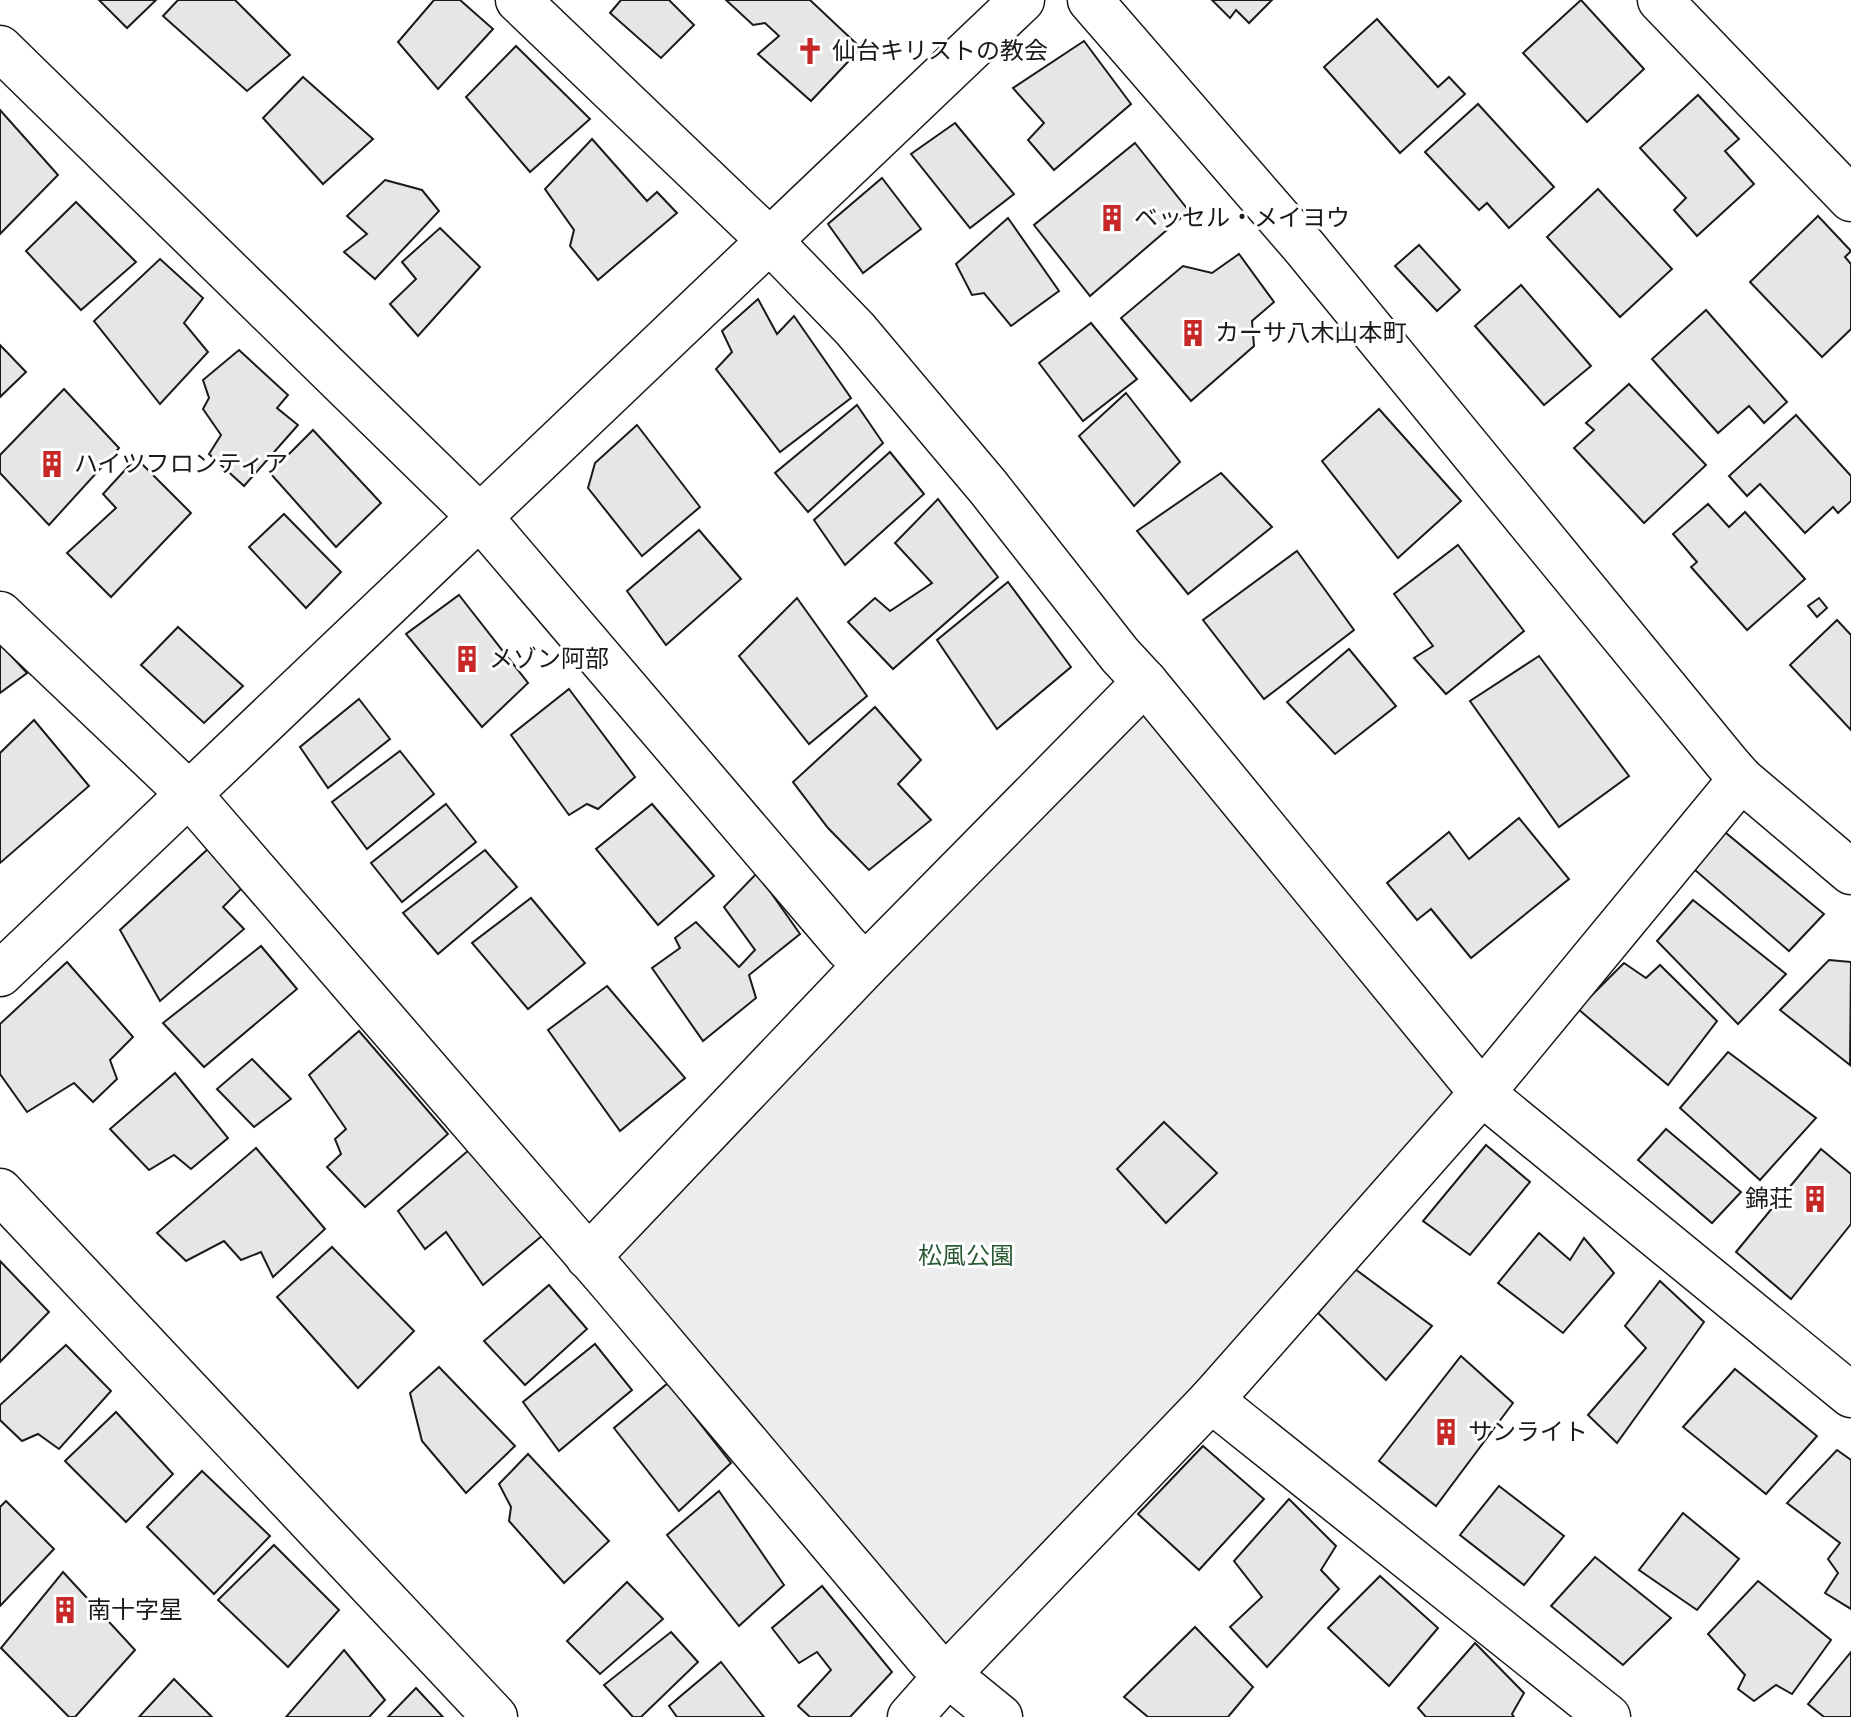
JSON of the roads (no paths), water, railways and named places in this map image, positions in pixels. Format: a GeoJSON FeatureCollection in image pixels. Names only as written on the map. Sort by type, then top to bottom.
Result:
{"type":"FeatureCollection","features":[{"type":"Feature","properties":{"kind":"street"},"geometry":{"type":"LineString","coordinates":[[518,0],[768,239],[855,329],[988,487],[1120,655],[1482,1093],[1851,1395]]}},
{"type":"Feature","properties":{"kind":"street"},"geometry":{"type":"LineString","coordinates":[[0,974],[1022,0]]}},
{"type":"Feature","properties":{"kind":"street"},"geometry":{"type":"LineString","coordinates":[[1090,0],[1305,248],[1741,779],[1851,872]]}},
{"type":"Feature","properties":{"kind":"street"},"geometry":{"type":"LineString","coordinates":[[1660,0],[1851,199]]}},
{"type":"Feature","properties":{"kind":"street"},"geometry":{"type":"LineString","coordinates":[[0,48],[479,516],[847,947],[866,965]]}},
{"type":"Feature","properties":{"kind":"street"},"geometry":{"type":"LineString","coordinates":[[0,614],[188,793],[930,1660],[1000,1717]]}},
{"type":"Feature","properties":{"kind":"street"},"geometry":{"type":"LineString","coordinates":[[588,1257],[866,965],[1145,682]]}},
{"type":"Feature","properties":{"kind":"street"},"geometry":{"type":"LineString","coordinates":[[910,1717],[1211,1400],[1482,1093],[1741,779]]}},
{"type":"Feature","properties":{"kind":"street"},"geometry":{"type":"LineString","coordinates":[[0,1191],[495,1717]]}},
{"type":"Feature","properties":{"kind":"street"},"geometry":{"type":"LineString","coordinates":[[1211,1400],[1608,1717]]}},
{"type":"Feature","properties":{"kind":"place","name":"仙台キリストの教会"},"geometry":{"type":"Point","coordinates":[810,51]}},
{"type":"Feature","properties":{"kind":"place","name":"ベッセル・メイヨウ"},"geometry":{"type":"Point","coordinates":[1112,218]}},
{"type":"Feature","properties":{"kind":"place","name":"カーサ八木山本町"},"geometry":{"type":"Point","coordinates":[1193,333]}},
{"type":"Feature","properties":{"kind":"place","name":"ハイツフロンティア"},"geometry":{"type":"Point","coordinates":[52,464]}},
{"type":"Feature","properties":{"kind":"place","name":"メゾン阿部"},"geometry":{"type":"Point","coordinates":[467,659]}},
{"type":"Feature","properties":{"kind":"place","name":"錦荘"},"geometry":{"type":"Point","coordinates":[1815,1199]}},
{"type":"Feature","properties":{"kind":"place","name":"サンライト"},"geometry":{"type":"Point","coordinates":[1446,1432]}},
{"type":"Feature","properties":{"kind":"place","name":"南十字星"},"geometry":{"type":"Point","coordinates":[65,1610]}},
{"type":"Feature","properties":{"kind":"park label","name":"松風公園"},"geometry":{"type":"Point","coordinates":[966,1256]}}]}
